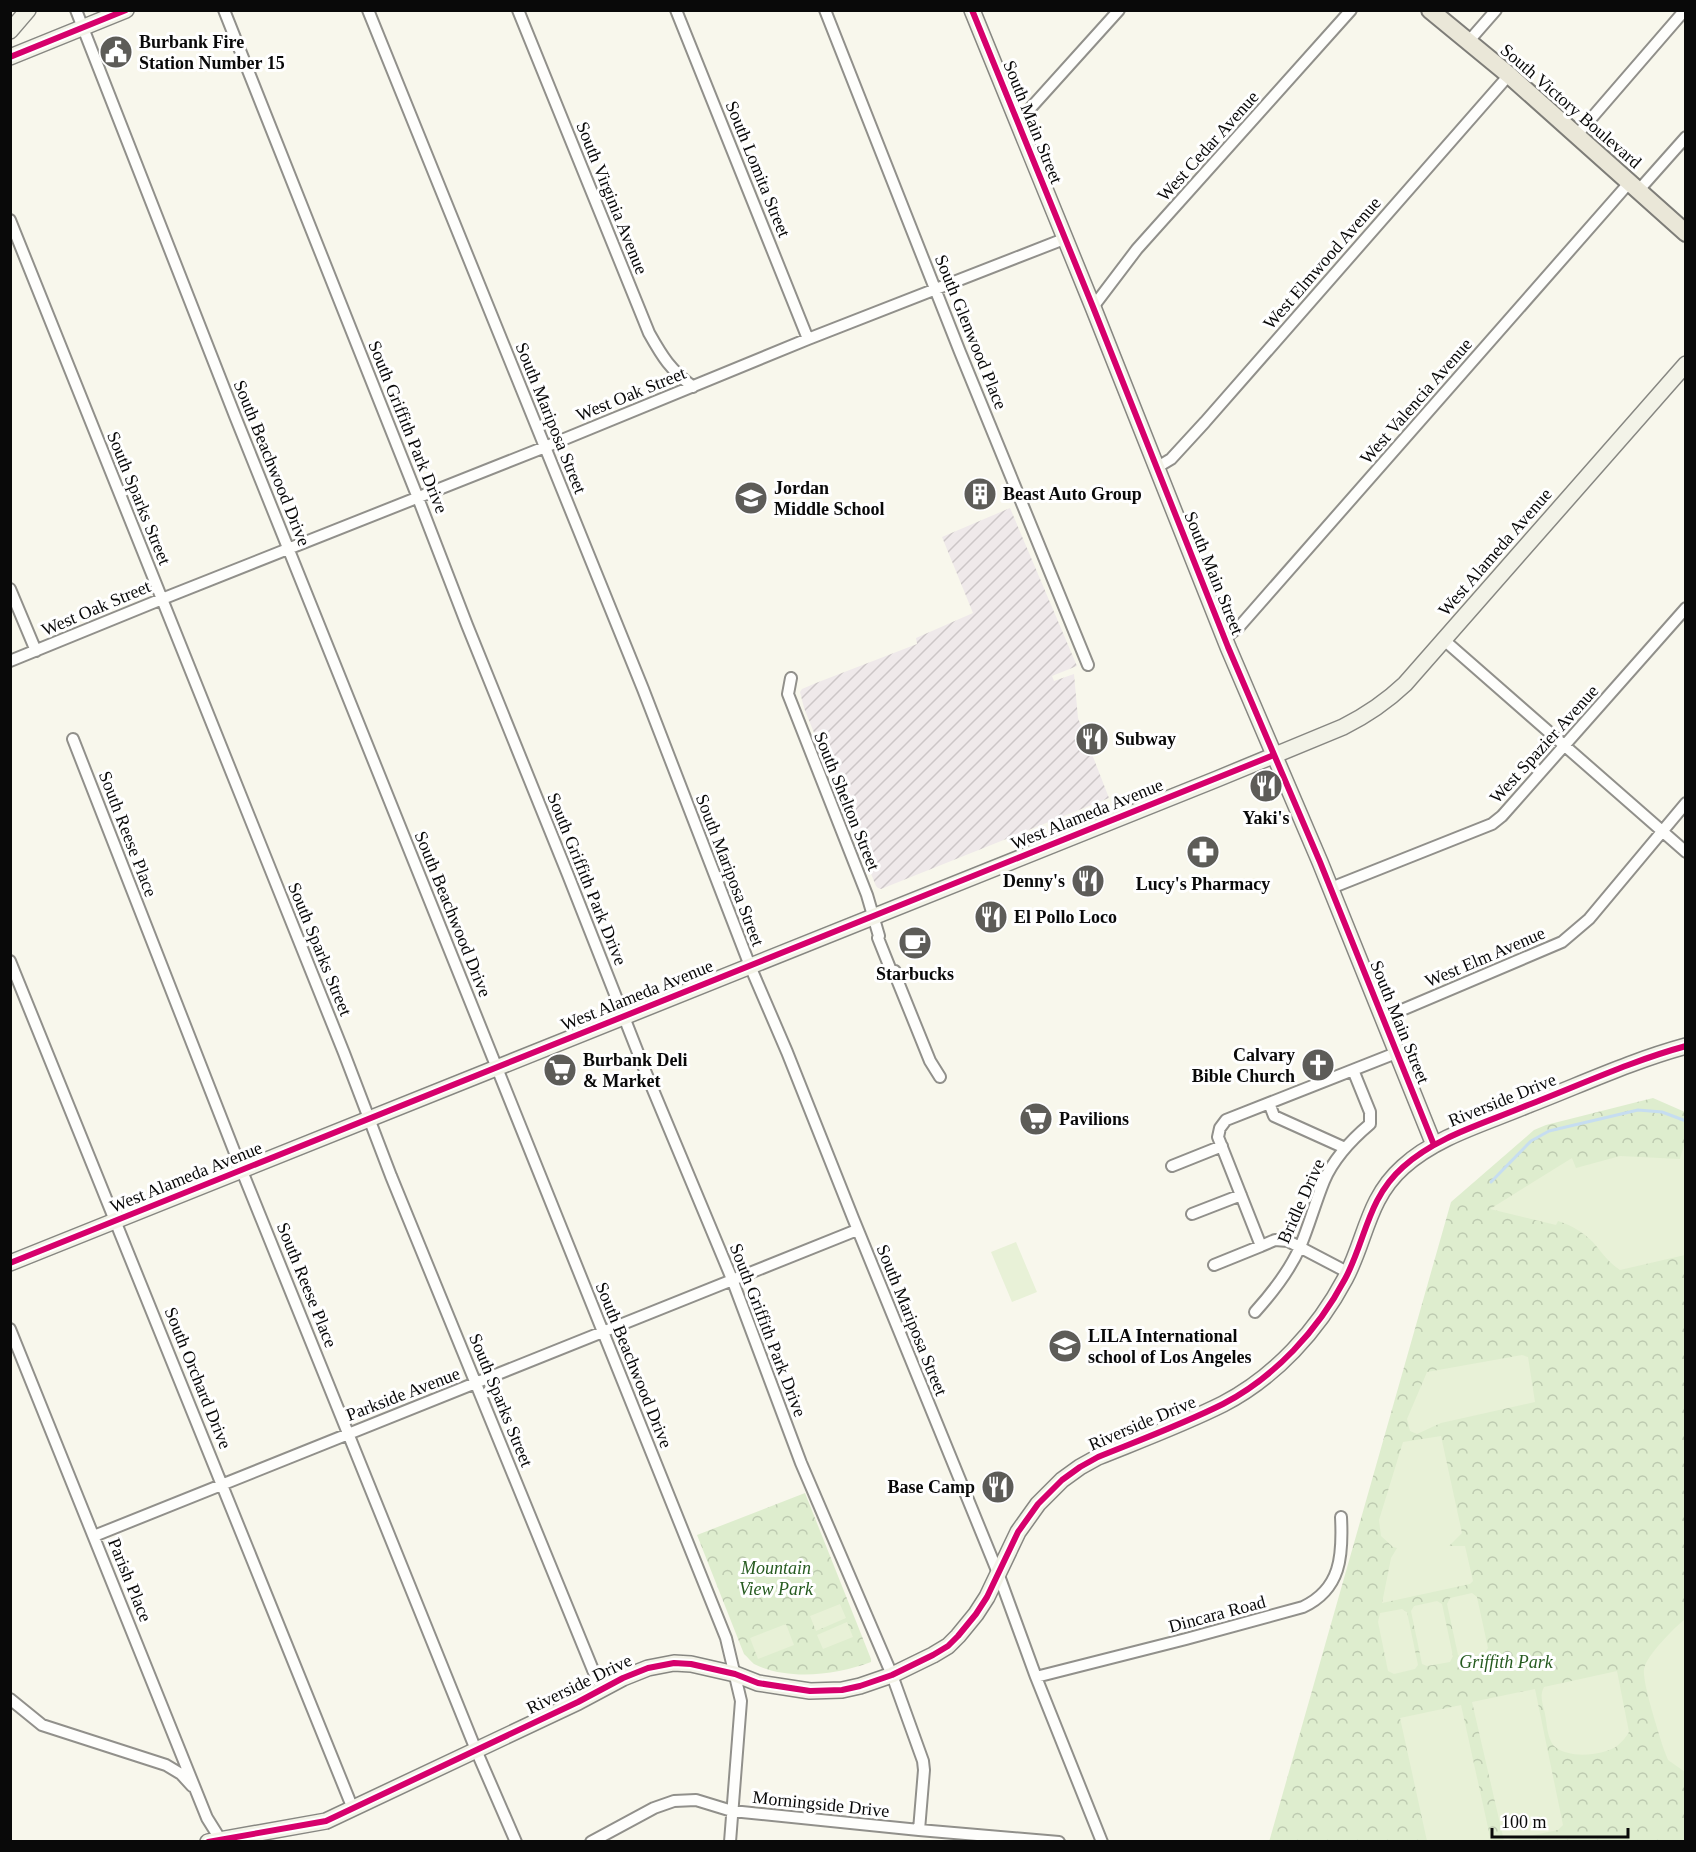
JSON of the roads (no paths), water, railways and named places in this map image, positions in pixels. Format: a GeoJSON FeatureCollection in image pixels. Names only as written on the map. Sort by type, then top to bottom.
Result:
{"type":"FeatureCollection","features":[{"type":"Feature","properties":{"kind":"main road"},"geometry":{"type":"LineString","coordinates":[[10,31],[28,10]]}},
{"type":"Feature","properties":{"kind":"main road"},"geometry":{"type":"LineString","coordinates":[[10,57],[126,10]]}},
{"type":"Feature","properties":{"kind":"main road","name":"South Main Street"},"geometry":{"type":"LineString","coordinates":[[972,10],[1225,638],[1331,888],[1434,1144]]}},
{"type":"Feature","properties":{"kind":"main road","name":"South Victory Boulevard"},"geometry":{"type":"LineString","coordinates":[[1430,10],[1509,75],[1686,233]]}},
{"type":"Feature","properties":{"kind":"main road","name":"West Alameda Avenue"},"geometry":{"type":"LineString","coordinates":[[10,1263],[1274,755],[1343,727],[1375,710],[1405,684],[1686,364]]}},
{"type":"Feature","properties":{"kind":"main road","name":"Riverside Drive"},"geometry":{"type":"LineString","coordinates":[[217,1841],[333,1819],[648,1668],[691,1664],[735,1674],[780,1688],[825,1691],[860,1686],[919,1664],[948,1646],[976,1614],[1018,1532],[1045,1496],[1062,1480],[1098,1457],[1225,1403],[1282,1362],[1305,1338],[1341,1288],[1349,1273],[1372,1208],[1402,1168],[1434,1144],[1624,1067],[1686,1046]]}},
{"type":"Feature","properties":{"kind":"street","name":"South Beachwood Drive"},"geometry":{"type":"LineString","coordinates":[[76,10],[235,416],[726,1638],[741,1701],[730,1842]]}},
{"type":"Feature","properties":{"kind":"street","name":"South Griffith Park Drive"},"geometry":{"type":"LineString","coordinates":[[224,10],[467,625],[573,885],[623,1016],[732,1279],[801,1463],[892,1675],[923,1761],[919,1830]]}},
{"type":"Feature","properties":{"kind":"street","name":"South Mariposa Street"},"geometry":{"type":"LineString","coordinates":[[368,10],[643,689],[750,966],[998,1573],[1036,1677],[1102,1842]]}},
{"type":"Feature","properties":{"kind":"street","name":"South Virginia Avenue"},"geometry":{"type":"LineString","coordinates":[[518,10],[649,333],[663,359],[693,387]]}},
{"type":"Feature","properties":{"kind":"street","name":"South Lomita Street"},"geometry":{"type":"LineString","coordinates":[[676,10],[808,339]]}},
{"type":"Feature","properties":{"kind":"street","name":"South Glenwood Place"},"geometry":{"type":"LineString","coordinates":[[825,10],[963,361],[1089,665]]}},
{"type":"Feature","properties":{"kind":"street"},"geometry":{"type":"LineString","coordinates":[[1018,122],[1119,10]]}},
{"type":"Feature","properties":{"kind":"street","name":"West Cedar Avenue"},"geometry":{"type":"LineString","coordinates":[[1093,307],[1137,249],[1351,10]]}},
{"type":"Feature","properties":{"kind":"street"},"geometry":{"type":"LineString","coordinates":[[1468,42],[1496,10]]}},
{"type":"Feature","properties":{"kind":"street"},"geometry":{"type":"LineString","coordinates":[[1576,136],[1685,10]]}},
{"type":"Feature","properties":{"kind":"street","name":"West Elmwood Avenue"},"geometry":{"type":"LineString","coordinates":[[1156,468],[1171,459],[1205,422],[1509,75]]}},
{"type":"Feature","properties":{"kind":"street","name":"West Valencia Avenue"},"geometry":{"type":"LineString","coordinates":[[1225,638],[1239,627],[1634,187],[1686,137]]}},
{"type":"Feature","properties":{"kind":"street","name":"South Sparks Street"},"geometry":{"type":"LineString","coordinates":[[10,220],[369,1119],[592,1670],[602,1689]]}},
{"type":"Feature","properties":{"kind":"street","name":"West Oak Street"},"geometry":{"type":"LineString","coordinates":[[10,661],[808,339],[1064,239]]}},
{"type":"Feature","properties":{"kind":"street"},"geometry":{"type":"LineString","coordinates":[[10,589],[36,651]]}},
{"type":"Feature","properties":{"kind":"street","name":"West Spazier Avenue"},"geometry":{"type":"LineString","coordinates":[[1331,888],[1492,824],[1502,816],[1686,609]]}},
{"type":"Feature","properties":{"kind":"street"},"geometry":{"type":"LineString","coordinates":[[1444,640],[1686,852]]}},
{"type":"Feature","properties":{"kind":"street","name":"South Shelton Street"},"geometry":{"type":"LineString","coordinates":[[791,678],[788,694],[867,895],[878,938],[930,1061],[940,1077]]}},
{"type":"Feature","properties":{"kind":"street","name":"South Reese Place"},"geometry":{"type":"LineString","coordinates":[[73,739],[242,1171],[476,1750],[516,1842]]}},
{"type":"Feature","properties":{"kind":"street","name":"West Elm Avenue"},"geometry":{"type":"LineString","coordinates":[[1383,1018],[1562,942],[1589,919],[1686,803]]}},
{"type":"Feature","properties":{"kind":"street","name":"South Orchard Drive"},"geometry":{"type":"LineString","coordinates":[[10,961],[353,1809]]}},
{"type":"Feature","properties":{"kind":"street"},"geometry":{"type":"LineString","coordinates":[[1261,1246],[1218,1137],[1220,1128],[1226,1120],[1396,1053]]}},
{"type":"Feature","properties":{"kind":"street","name":"Bridle Drive"},"geometry":{"type":"LineString","coordinates":[[1255,1312],[1279,1285],[1299,1248],[1325,1180],[1345,1148],[1370,1124],[1371,1118],[1353,1070]]}},
{"type":"Feature","properties":{"kind":"street"},"geometry":{"type":"LineString","coordinates":[[1269,1103],[1274,1116],[1345,1148]]}},
{"type":"Feature","properties":{"kind":"street"},"geometry":{"type":"LineString","coordinates":[[1172,1166],[1222,1146]]}},
{"type":"Feature","properties":{"kind":"street"},"geometry":{"type":"LineString","coordinates":[[1192,1214],[1241,1195]]}},
{"type":"Feature","properties":{"kind":"street","name":"Parkside Avenue"},"geometry":{"type":"LineString","coordinates":[[94,1536],[857,1230]]}},
{"type":"Feature","properties":{"kind":"street"},"geometry":{"type":"LineString","coordinates":[[1214,1265],[1282,1240],[1349,1273]]}},
{"type":"Feature","properties":{"kind":"street","name":"Parish Place"},"geometry":{"type":"LineString","coordinates":[[10,1329],[217,1841]]}},
{"type":"Feature","properties":{"kind":"street","name":"Dincara Road"},"geometry":{"type":"LineString","coordinates":[[1036,1677],[1186,1640],[1303,1607],[1316,1601],[1328,1589],[1335,1575],[1342,1548],[1341,1517]]}},
{"type":"Feature","properties":{"kind":"street"},"geometry":{"type":"LineString","coordinates":[[10,1699],[42,1725],[166,1765],[181,1774],[196,1790]]}},
{"type":"Feature","properties":{"kind":"street","name":"Morningside Drive"},"geometry":{"type":"LineString","coordinates":[[591,1842],[654,1808],[674,1801],[696,1800],[732,1811],[1059,1842]]}},
{"type":"Feature","properties":{"kind":"waterway"},"geometry":{"type":"LineString","coordinates":[[1491,1182],[1531,1141],[1549,1131],[1638,1110],[1662,1112],[1686,1121]]}},
{"type":"Feature","properties":{"kind":"place","name":"Burbank Fire Station Number 15"},"geometry":{"type":"Point","coordinates":[116,52]}},
{"type":"Feature","properties":{"kind":"place","name":"Beast Auto Group"},"geometry":{"type":"Point","coordinates":[980,494]}},
{"type":"Feature","properties":{"kind":"place","name":"Jordan Middle School"},"geometry":{"type":"Point","coordinates":[751,498]}},
{"type":"Feature","properties":{"kind":"place","name":"Subway"},"geometry":{"type":"Point","coordinates":[1092,739]}},
{"type":"Feature","properties":{"kind":"place","name":"Yaki's"},"geometry":{"type":"Point","coordinates":[1266,786]}},
{"type":"Feature","properties":{"kind":"place","name":"Lucy's Pharmacy"},"geometry":{"type":"Point","coordinates":[1203,852]}},
{"type":"Feature","properties":{"kind":"place","name":"Denny's"},"geometry":{"type":"Point","coordinates":[1088,881]}},
{"type":"Feature","properties":{"kind":"place","name":"El Pollo Loco"},"geometry":{"type":"Point","coordinates":[991,917]}},
{"type":"Feature","properties":{"kind":"place","name":"Starbucks"},"geometry":{"type":"Point","coordinates":[915,943]}},
{"type":"Feature","properties":{"kind":"place","name":"Calvary Bible Church"},"geometry":{"type":"Point","coordinates":[1318,1065]}},
{"type":"Feature","properties":{"kind":"place","name":"Burbank Deli & Market"},"geometry":{"type":"Point","coordinates":[560,1070]}},
{"type":"Feature","properties":{"kind":"place","name":"Pavilions"},"geometry":{"type":"Point","coordinates":[1036,1119]}},
{"type":"Feature","properties":{"kind":"place","name":"LILA International school of Los Angeles"},"geometry":{"type":"Point","coordinates":[1065,1346]}},
{"type":"Feature","properties":{"kind":"place","name":"Base Camp"},"geometry":{"type":"Point","coordinates":[998,1487]}},
{"type":"Feature","properties":{"kind":"park label","name":"Mountain View Park"},"geometry":{"type":"Point","coordinates":[776,1578]}},
{"type":"Feature","properties":{"kind":"park label","name":"Griffith Park"},"geometry":{"type":"Point","coordinates":[1506,1662]}}]}
